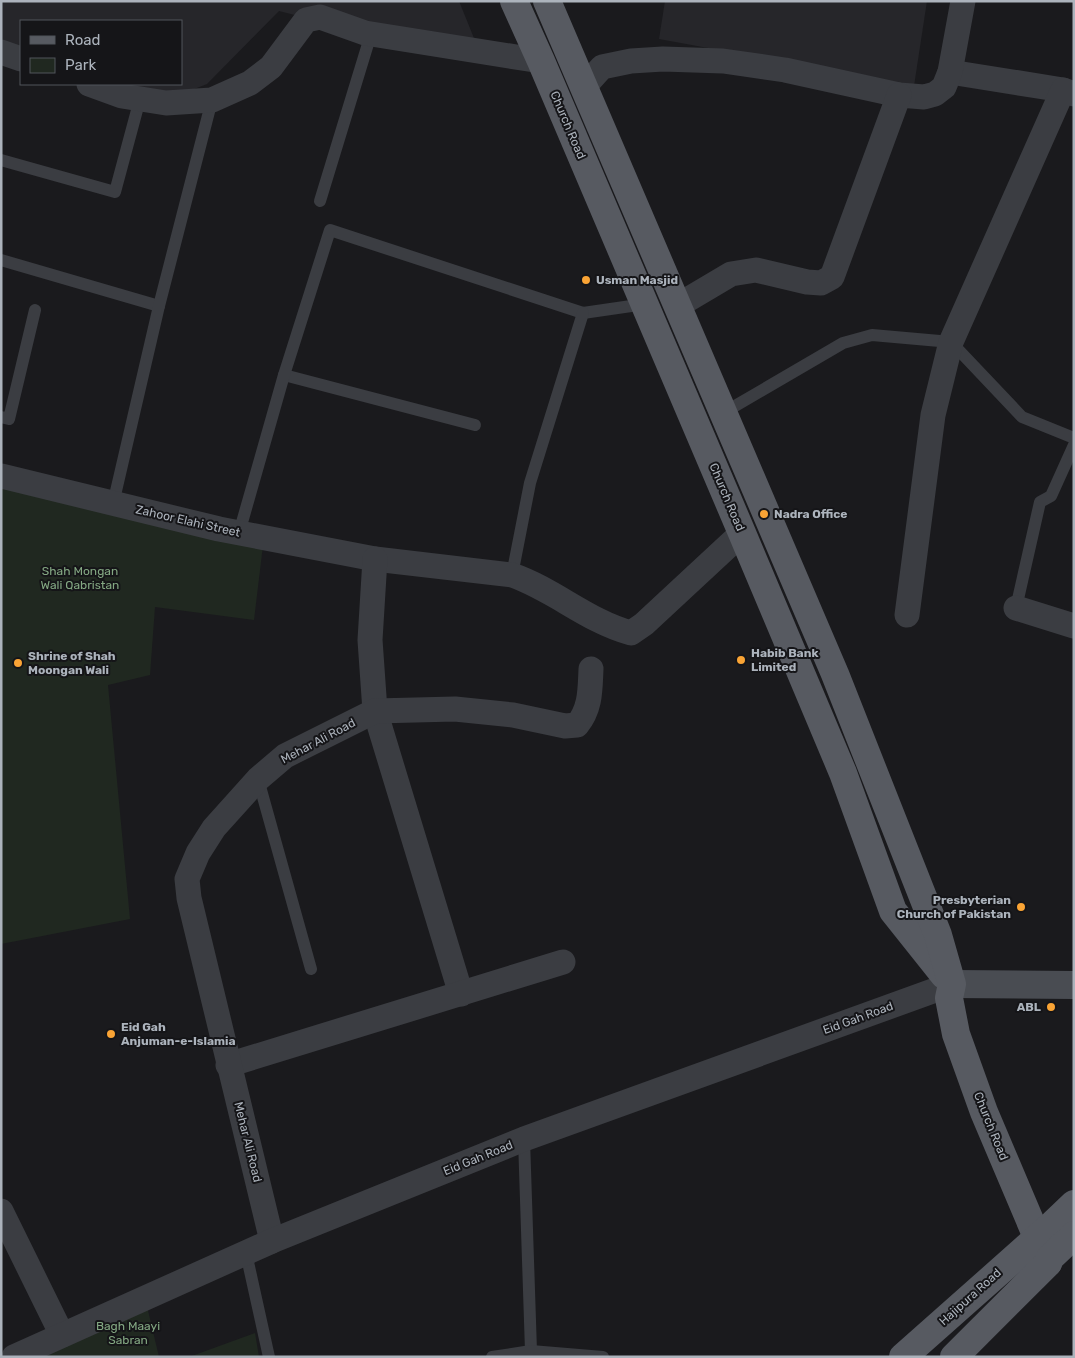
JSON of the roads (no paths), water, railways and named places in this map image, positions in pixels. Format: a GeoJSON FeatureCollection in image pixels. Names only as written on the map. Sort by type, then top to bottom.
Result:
{"type":"FeatureCollection","features":[{"type":"Feature","properties":{"kind":"main road","name":"Church Road"},"geometry":{"type":"LineString","coordinates":[[514,1],[645,304],[842,773],[893,911],[952,984]]}},
{"type":"Feature","properties":{"kind":"main road","name":"Church Road"},"geometry":{"type":"LineString","coordinates":[[547,1],[835,674],[938,935],[952,984],[949,998],[956,1034],[984,1112],[1038,1236],[1048,1264]]}},
{"type":"Feature","properties":{"kind":"main road"},"geometry":{"type":"LineString","coordinates":[[952,984],[1074,985]]}},
{"type":"Feature","properties":{"kind":"main road","name":"Hajipura Road"},"geometry":{"type":"LineString","coordinates":[[903,1357],[1074,1204]]}},
{"type":"Feature","properties":{"kind":"main road"},"geometry":{"type":"LineString","coordinates":[[954,1357],[1048,1264],[1050,1258],[1074,1235]]}},
{"type":"Feature","properties":{"kind":"street"},"geometry":{"type":"LineString","coordinates":[[584,87],[602,67],[631,61],[674,59],[723,61],[785,70],[899,95],[924,97],[935,94],[944,87],[950,72],[964,1]]}},
{"type":"Feature","properties":{"kind":"street"},"geometry":{"type":"LineString","coordinates":[[92,85],[122,96],[166,103],[212,100],[250,83],[271,67],[306,20],[320,17],[371,34],[541,61]]}},
{"type":"Feature","properties":{"kind":"street"},"geometry":{"type":"LineString","coordinates":[[1,52],[20,59]]}},
{"type":"Feature","properties":{"kind":"street"},"geometry":{"type":"LineString","coordinates":[[907,615],[934,415],[951,342],[1068,92],[950,72]]}},
{"type":"Feature","properties":{"kind":"street"},"geometry":{"type":"LineString","coordinates":[[677,306],[731,274],[738,272],[756,270],[807,282],[821,283],[832,277],[899,95]]}},
{"type":"Feature","properties":{"kind":"street","name":"Zahoor Elahi Street"},"geometry":{"type":"LineString","coordinates":[[1,476],[240,533],[375,559],[512,575],[525,579],[558,596],[612,628],[631,633],[644,624],[742,533]]}},
{"type":"Feature","properties":{"kind":"street"},"geometry":{"type":"LineString","coordinates":[[375,559],[370,640],[375,711],[461,994]]}},
{"type":"Feature","properties":{"kind":"street"},"geometry":{"type":"LineString","coordinates":[[1016,608],[1074,626]]}},
{"type":"Feature","properties":{"kind":"street","name":"Mehar Ali Road"},"geometry":{"type":"LineString","coordinates":[[272,1241],[189,898],[187,879],[198,853],[214,828],[258,779],[285,756],[375,711],[455,709],[513,715],[565,726],[577,725],[582,719],[590,700],[591,669]]}},
{"type":"Feature","properties":{"kind":"street"},"geometry":{"type":"LineString","coordinates":[[228,1065],[563,962]]}},
{"type":"Feature","properties":{"kind":"street","name":"Eid Gah Road"},"geometry":{"type":"LineString","coordinates":[[14,1357],[272,1241],[524,1140],[952,984]]}},
{"type":"Feature","properties":{"kind":"street"},"geometry":{"type":"LineString","coordinates":[[1,1211],[62,1335]]}},
{"type":"Feature","properties":{"kind":"lane"},"geometry":{"type":"LineString","coordinates":[[320,201],[371,34]]}},
{"type":"Feature","properties":{"kind":"lane"},"geometry":{"type":"LineString","coordinates":[[1,160],[115,192],[140,99]]}},
{"type":"Feature","properties":{"kind":"lane"},"geometry":{"type":"LineString","coordinates":[[113,504],[159,306],[212,100]]}},
{"type":"Feature","properties":{"kind":"lane"},"geometry":{"type":"LineString","coordinates":[[240,533],[284,375],[330,230],[583,313],[645,304]]}},
{"type":"Feature","properties":{"kind":"lane"},"geometry":{"type":"LineString","coordinates":[[1,260],[159,306]]}},
{"type":"Feature","properties":{"kind":"lane"},"geometry":{"type":"LineString","coordinates":[[1,417],[9,419],[35,310]]}},
{"type":"Feature","properties":{"kind":"lane"},"geometry":{"type":"LineString","coordinates":[[512,575],[530,483],[583,313]]}},
{"type":"Feature","properties":{"kind":"lane"},"geometry":{"type":"LineString","coordinates":[[723,413],[843,343],[872,335],[951,342],[1022,417],[1074,438]]}},
{"type":"Feature","properties":{"kind":"lane"},"geometry":{"type":"LineString","coordinates":[[284,375],[475,425]]}},
{"type":"Feature","properties":{"kind":"lane"},"geometry":{"type":"LineString","coordinates":[[1016,608],[1040,502],[1050,496],[1074,445]]}},
{"type":"Feature","properties":{"kind":"lane"},"geometry":{"type":"LineString","coordinates":[[258,779],[311,969]]}},
{"type":"Feature","properties":{"kind":"lane"},"geometry":{"type":"LineString","coordinates":[[524,1140],[531,1351]]}},
{"type":"Feature","properties":{"kind":"lane"},"geometry":{"type":"LineString","coordinates":[[246,1253],[268,1357]]}},
{"type":"Feature","properties":{"kind":"lane"},"geometry":{"type":"LineString","coordinates":[[492,1357],[531,1351],[603,1357]]}},
{"type":"Feature","properties":{"kind":"place","name":"Usman Masjid"},"geometry":{"type":"Point","coordinates":[586,280]}},
{"type":"Feature","properties":{"kind":"place","name":"Nadra Office"},"geometry":{"type":"Point","coordinates":[764,514]}},
{"type":"Feature","properties":{"kind":"place","name":"Habib Bank Limited"},"geometry":{"type":"Point","coordinates":[741,660]}},
{"type":"Feature","properties":{"kind":"place","name":"Shrine of Shah Moongan Wali"},"geometry":{"type":"Point","coordinates":[18,663]}},
{"type":"Feature","properties":{"kind":"place","name":"Presbyterian Church of Pakistan"},"geometry":{"type":"Point","coordinates":[1021,907]}},
{"type":"Feature","properties":{"kind":"place","name":"ABL"},"geometry":{"type":"Point","coordinates":[1051,1007]}},
{"type":"Feature","properties":{"kind":"place","name":"Eid Gah Anjuman-e-Islamia"},"geometry":{"type":"Point","coordinates":[111,1034]}},
{"type":"Feature","properties":{"kind":"park label","name":"Shah Mongan Wali Qabristan"},"geometry":{"type":"Point","coordinates":[80,578]}},
{"type":"Feature","properties":{"kind":"park label","name":"Bagh Maayi Sabran"},"geometry":{"type":"Point","coordinates":[128,1333]}}]}
